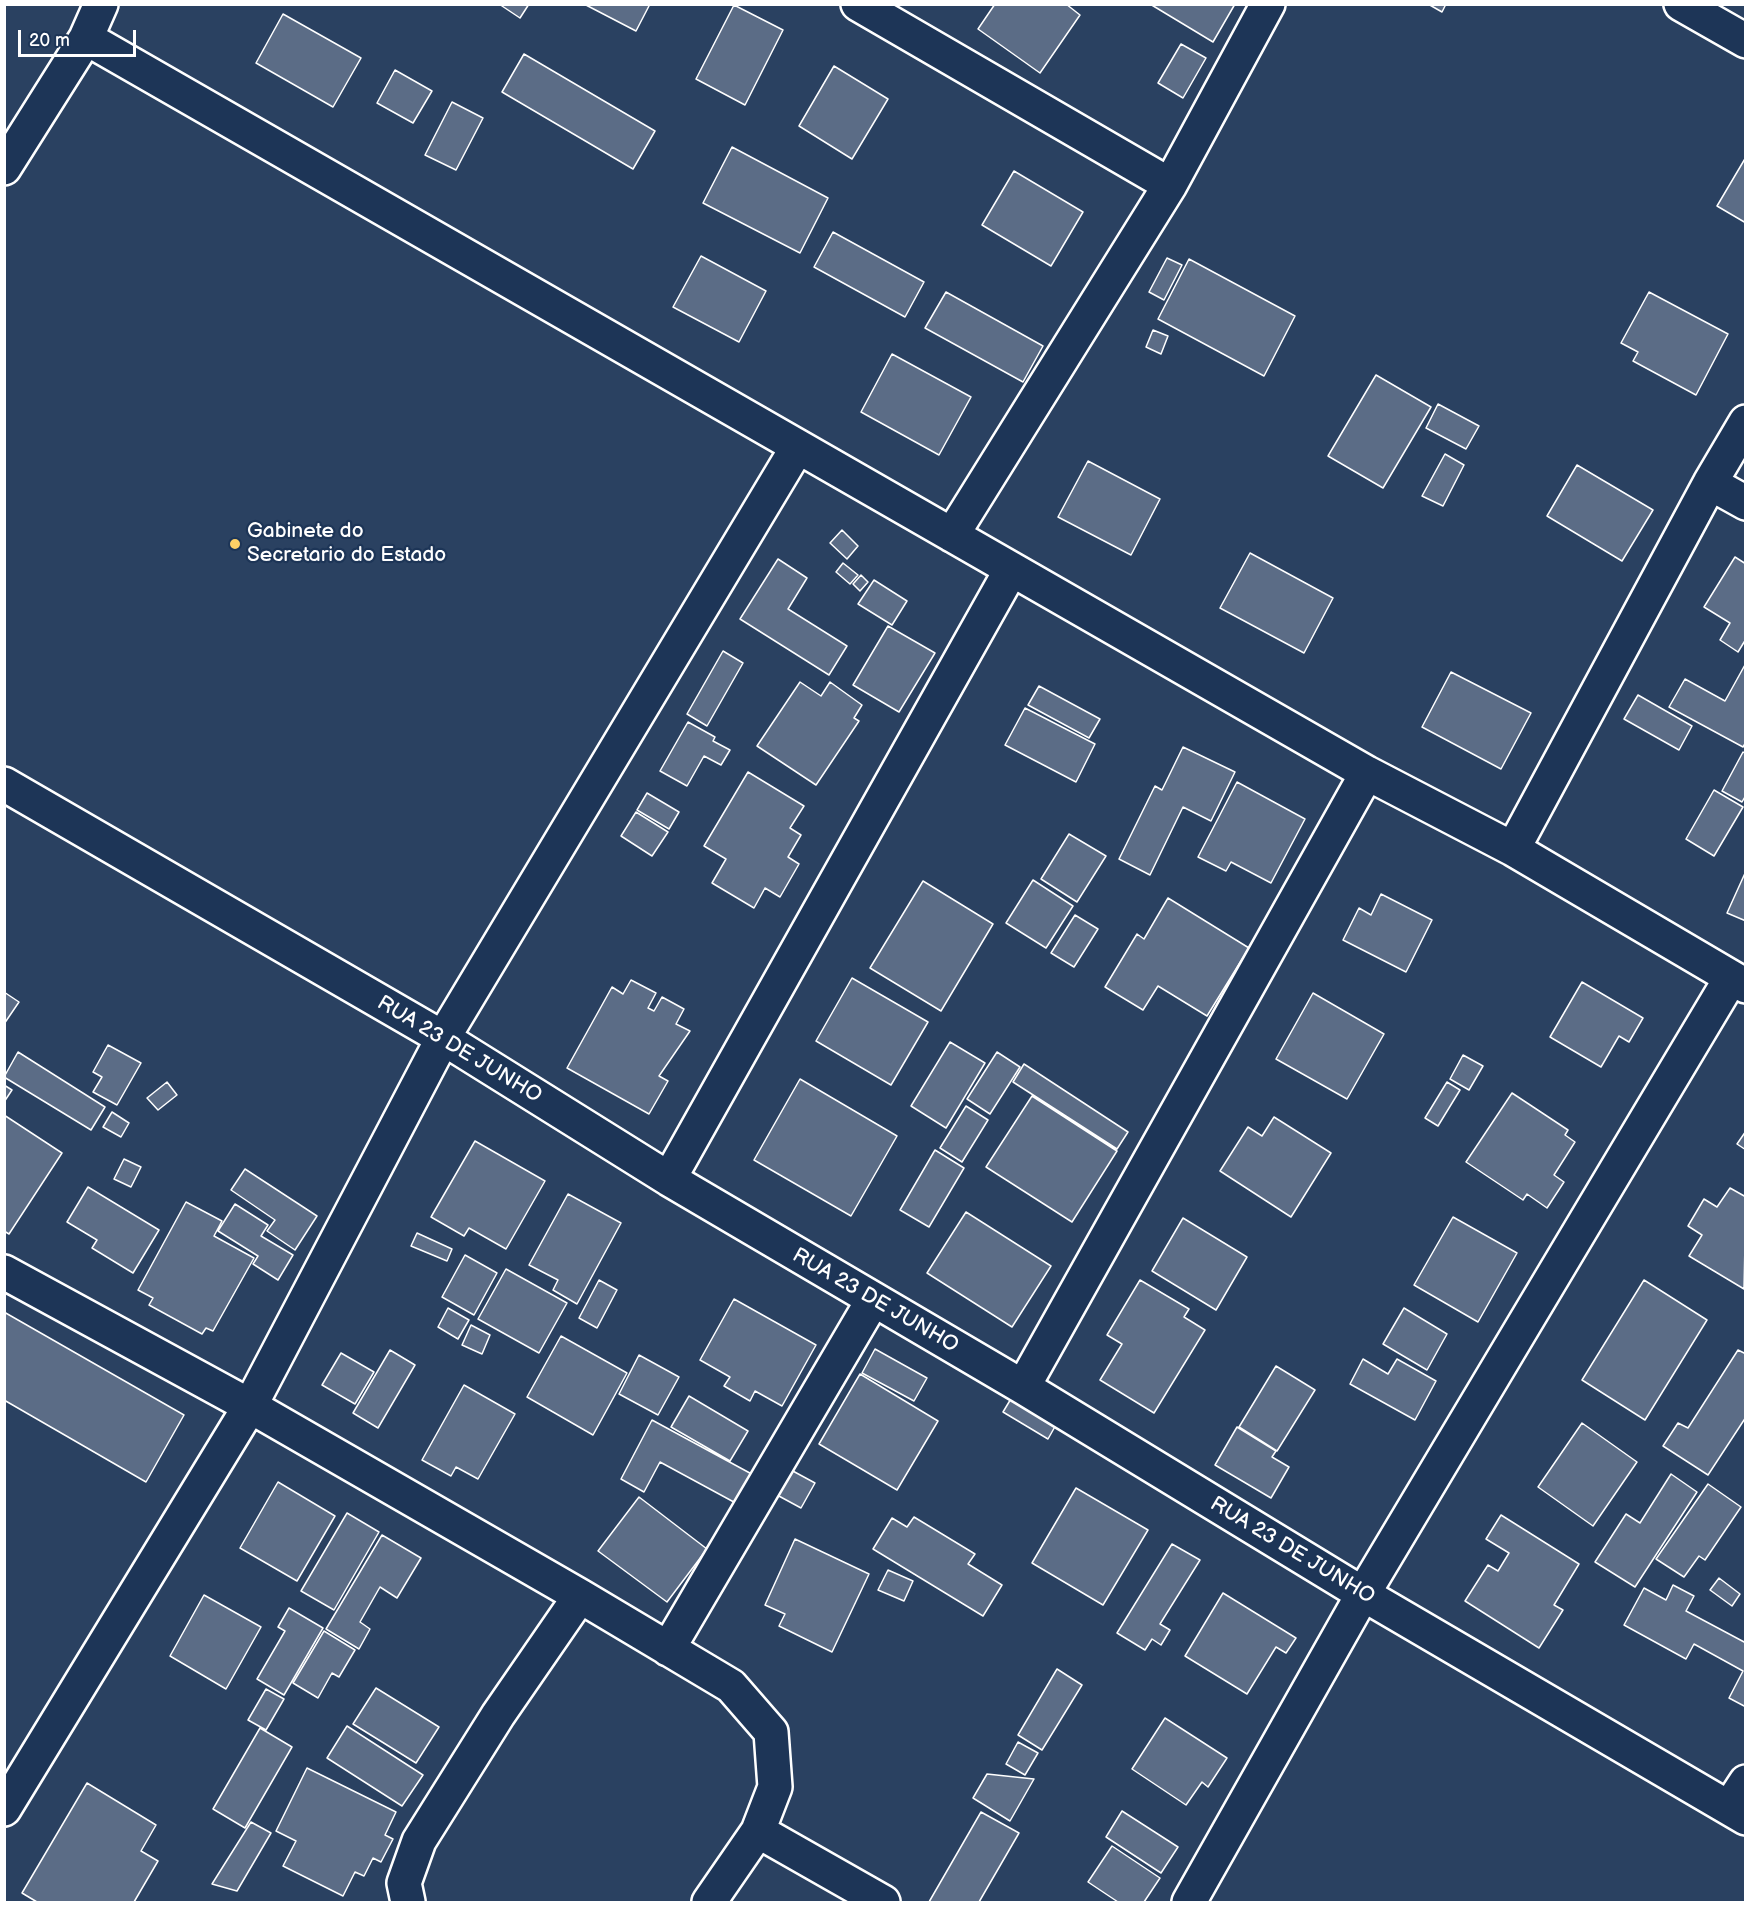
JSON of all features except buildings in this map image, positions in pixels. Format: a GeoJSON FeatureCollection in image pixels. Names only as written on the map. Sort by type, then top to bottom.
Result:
{"type":"FeatureCollection","features":[{"type":"Feature","properties":{"kind":"street"},"geometry":{"type":"LineString","coordinates":[[4,168],[86,38],[101,4]]}},
{"type":"Feature","properties":{"kind":"street"},"geometry":{"type":"LineString","coordinates":[[858,4],[1170,185]]}},
{"type":"Feature","properties":{"kind":"street"},"geometry":{"type":"LineString","coordinates":[[952,535],[1170,185],[1268,4]]}},
{"type":"Feature","properties":{"kind":"street"},"geometry":{"type":"LineString","coordinates":[[1681,4],[1746,41]]}},
{"type":"Feature","properties":{"kind":"street"},"geometry":{"type":"LineString","coordinates":[[86,38],[1367,773],[1513,849],[1738,982],[1363,1594],[1189,1902]]}},
{"type":"Feature","properties":{"kind":"street"},"geometry":{"type":"LineString","coordinates":[[1513,849],[1710,483],[1746,422]]}},
{"type":"Feature","properties":{"kind":"street"},"geometry":{"type":"LineString","coordinates":[[4,1809],[250,1406],[443,1038],[797,448]]}},
{"type":"Feature","properties":{"kind":"street"},"geometry":{"type":"LineString","coordinates":[[1710,483],[1746,503]]}},
{"type":"Feature","properties":{"kind":"street"},"geometry":{"type":"LineString","coordinates":[[669,1179],[1011,570]]}},
{"type":"Feature","properties":{"kind":"street"},"geometry":{"type":"LineString","coordinates":[[1023,1388],[1367,773]]}},
{"type":"Feature","properties":{"kind":"street","name":"RUA 23 DE JUNHO"},"geometry":{"type":"LineString","coordinates":[[4,784],[443,1038],[669,1179],[1023,1388],[1363,1594],[1740,1803]]}},
{"type":"Feature","properties":{"kind":"street"},"geometry":{"type":"LineString","coordinates":[[4,1272],[250,1406],[580,1596],[731,1686],[771,1732],[775,1787],[758,1831],[709,1902]]}},
{"type":"Feature","properties":{"kind":"street"},"geometry":{"type":"LineString","coordinates":[[668,1649],[873,1300]]}},
{"type":"Feature","properties":{"kind":"street"},"geometry":{"type":"LineString","coordinates":[[408,1902],[404,1883],[419,1841],[498,1715],[580,1596]]}},
{"type":"Feature","properties":{"kind":"street"},"geometry":{"type":"LineString","coordinates":[[758,1831],[883,1902]]}},
{"type":"Feature","properties":{"kind":"place","name":"Gabinete do Secretario do Estado"},"geometry":{"type":"Point","coordinates":[235,544]}}]}
